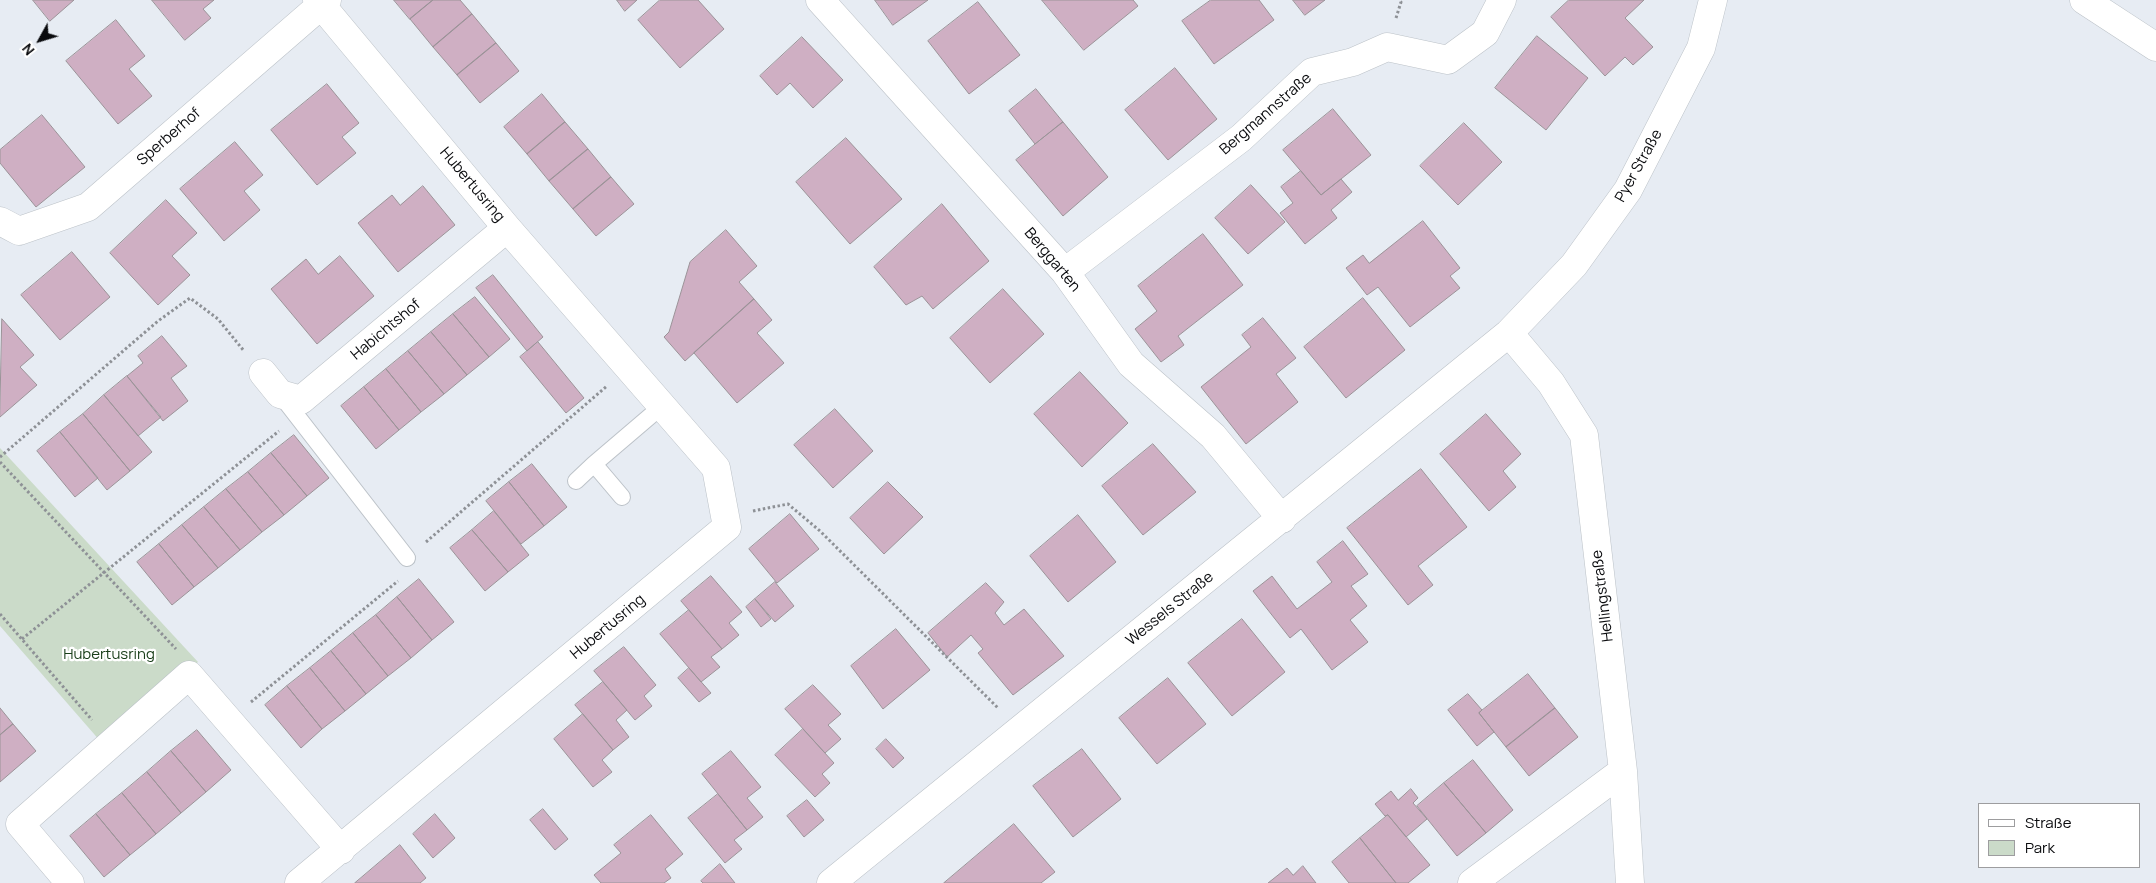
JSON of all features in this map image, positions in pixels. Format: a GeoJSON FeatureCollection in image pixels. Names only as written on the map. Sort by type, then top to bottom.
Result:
{"type":"FeatureCollection","features":[{"type":"Feature","properties":{"kind":"street","name":"Berggarten"},"geometry":{"type":"LineString","coordinates":[[820,0],[1066,272],[1130,364],[1213,436],[1282,519]]}},
{"type":"Feature","properties":{"kind":"street","name":"Bergmannstraße"},"geometry":{"type":"LineString","coordinates":[[1066,272],[1241,138],[1312,72],[1353,62],[1387,47],[1448,60],[1485,34],[1502,0]]}},
{"type":"Feature","properties":{"kind":"street","name":"Pyer Straße"},"geometry":{"type":"LineString","coordinates":[[1509,333],[1574,265],[1628,190],[1701,48],[1713,0]]}},
{"type":"Feature","properties":{"kind":"street"},"geometry":{"type":"LineString","coordinates":[[2084,0],[2156,47]]}},
{"type":"Feature","properties":{"kind":"street","name":"Sperberhof"},"geometry":{"type":"LineString","coordinates":[[0,221],[19,231],[88,207],[322,2]]}},
{"type":"Feature","properties":{"kind":"street","name":"Hubertusring"},"geometry":{"type":"LineString","coordinates":[[299,883],[727,527],[716,468],[507,228],[322,2]]}},
{"type":"Feature","properties":{"kind":"street","name":"Habichtshof"},"geometry":{"type":"LineString","coordinates":[[280,394],[301,400],[507,228]]}},
{"type":"Feature","properties":{"kind":"street","name":"Wessels Straße"},"geometry":{"type":"LineString","coordinates":[[831,883],[1509,333]]}},
{"type":"Feature","properties":{"kind":"street","name":"Hellingstraße"},"geometry":{"type":"LineString","coordinates":[[1509,333],[1551,383],[1584,435],[1623,771],[1630,883]]}},
{"type":"Feature","properties":{"kind":"street"},"geometry":{"type":"LineString","coordinates":[[263,373],[280,394]]}},
{"type":"Feature","properties":{"kind":"street"},"geometry":{"type":"LineString","coordinates":[[70,883],[20,824],[189,675],[341,850]]}},
{"type":"Feature","properties":{"kind":"street"},"geometry":{"type":"LineString","coordinates":[[1472,883],[1623,771]]}},
{"type":"Feature","properties":{"kind":"lane"},"geometry":{"type":"LineString","coordinates":[[280,394],[299,415],[406,558]]}},
{"type":"Feature","properties":{"kind":"lane"},"geometry":{"type":"LineString","coordinates":[[576,480],[662,406]]}},
{"type":"Feature","properties":{"kind":"lane"},"geometry":{"type":"LineString","coordinates":[[594,464],[622,497]]}},
{"type":"Feature","properties":{"kind":"path"},"geometry":{"type":"LineString","coordinates":[[0,457],[158,321],[190,298],[218,319],[263,373]]}},
{"type":"Feature","properties":{"kind":"path"},"geometry":{"type":"LineString","coordinates":[[249,703],[413,569],[406,558],[629,368]]}},
{"type":"Feature","properties":{"kind":"path"},"geometry":{"type":"LineString","coordinates":[[22,639],[299,415]]}},
{"type":"Feature","properties":{"kind":"path"},"geometry":{"type":"LineString","coordinates":[[0,462],[176,650]]}},
{"type":"Feature","properties":{"kind":"path"},"geometry":{"type":"LineString","coordinates":[[727,527],[755,510],[788,504],[820,531],[1020,730]]}},
{"type":"Feature","properties":{"kind":"green space"},"geometry":{"type":"Polygon","coordinates":[[[0,448],[198,662],[101,742],[0,626],[0,448]]]}},
{"type":"Feature","properties":{"kind":"building"},"geometry":{"type":"Polygon","coordinates":[[[33,0],[74,0],[50,21],[33,0]]]}},
{"type":"Feature","properties":{"kind":"building"},"geometry":{"type":"Polygon","coordinates":[[[152,0],[214,0],[203,9],[211,18],[185,40],[152,0]]]}},
{"type":"Feature","properties":{"kind":"building"},"geometry":{"type":"Polygon","coordinates":[[[394,0],[433,0],[410,19],[394,0]]]}},
{"type":"Feature","properties":{"kind":"building"},"geometry":{"type":"Polygon","coordinates":[[[433,0],[460,0],[472,14],[433,47],[410,19],[433,0]]]}},
{"type":"Feature","properties":{"kind":"building"},"geometry":{"type":"Polygon","coordinates":[[[617,0],[637,0],[625,11],[617,0]]]}},
{"type":"Feature","properties":{"kind":"building"},"geometry":{"type":"Polygon","coordinates":[[[660,0],[698,0],[724,29],[680,68],[638,20],[660,0]]]}},
{"type":"Feature","properties":{"kind":"building"},"geometry":{"type":"Polygon","coordinates":[[[875,0],[928,0],[893,25],[875,0]]]}},
{"type":"Feature","properties":{"kind":"building"},"geometry":{"type":"Polygon","coordinates":[[[1042,0],[1133,0],[1138,6],[1084,50],[1042,0]]]}},
{"type":"Feature","properties":{"kind":"building"},"geometry":{"type":"Polygon","coordinates":[[[1211,0],[1259,0],[1274,20],[1214,64],[1182,21],[1211,0]]]}},
{"type":"Feature","properties":{"kind":"building"},"geometry":{"type":"Polygon","coordinates":[[[1293,0],[1325,0],[1305,15],[1293,0]]]}},
{"type":"Feature","properties":{"kind":"building"},"geometry":{"type":"Polygon","coordinates":[[[1569,0],[1644,0],[1625,18],[1653,47],[1633,65],[1625,57],[1605,76],[1551,17],[1569,0]]]}},
{"type":"Feature","properties":{"kind":"building"},"geometry":{"type":"Polygon","coordinates":[[[978,2],[1020,55],[969,94],[928,41],[978,2]]]}},
{"type":"Feature","properties":{"kind":"building"},"geometry":{"type":"Polygon","coordinates":[[[472,14],[496,43],[457,75],[433,47],[472,14]]]}},
{"type":"Feature","properties":{"kind":"building"},"geometry":{"type":"Polygon","coordinates":[[[116,20],[145,56],[129,69],[152,96],[118,124],[66,61],[116,20]]]}},
{"type":"Feature","properties":{"kind":"building"},"geometry":{"type":"Polygon","coordinates":[[[1537,36],[1588,78],[1546,130],[1495,88],[1537,36]]]}},
{"type":"Feature","properties":{"kind":"building"},"geometry":{"type":"Polygon","coordinates":[[[802,37],[843,80],[813,108],[790,83],[777,95],[760,76],[802,37]]]}},
{"type":"Feature","properties":{"kind":"building"},"geometry":{"type":"Polygon","coordinates":[[[496,43],[519,71],[480,103],[457,75],[496,43]]]}},
{"type":"Feature","properties":{"kind":"building"},"geometry":{"type":"Polygon","coordinates":[[[1175,68],[1217,119],[1168,160],[1125,110],[1175,68]]]}},
{"type":"Feature","properties":{"kind":"building"},"geometry":{"type":"Polygon","coordinates":[[[327,84],[359,123],[342,137],[356,153],[317,185],[271,130],[327,84]]]}},
{"type":"Feature","properties":{"kind":"building"},"geometry":{"type":"Polygon","coordinates":[[[1036,89],[1063,122],[1035,144],[1009,111],[1036,89]]]}},
{"type":"Feature","properties":{"kind":"building"},"geometry":{"type":"Polygon","coordinates":[[[542,94],[565,122],[527,154],[504,127],[542,94]]]}},
{"type":"Feature","properties":{"kind":"building"},"geometry":{"type":"Polygon","coordinates":[[[1333,109],[1371,155],[1321,195],[1283,150],[1333,109]]]}},
{"type":"Feature","properties":{"kind":"building"},"geometry":{"type":"Polygon","coordinates":[[[42,115],[85,167],[36,207],[0,163],[0,150],[42,115]]]}},
{"type":"Feature","properties":{"kind":"building"},"geometry":{"type":"Polygon","coordinates":[[[565,122],[588,149],[549,181],[527,154],[565,122]]]}},
{"type":"Feature","properties":{"kind":"building"},"geometry":{"type":"Polygon","coordinates":[[[1063,122],[1108,177],[1063,216],[1016,160],[1063,122]]]}},
{"type":"Feature","properties":{"kind":"building"},"geometry":{"type":"Polygon","coordinates":[[[1464,123],[1502,162],[1458,205],[1420,166],[1464,123]]]}},
{"type":"Feature","properties":{"kind":"building"},"geometry":{"type":"Polygon","coordinates":[[[846,138],[902,199],[850,244],[796,182],[846,138]]]}},
{"type":"Feature","properties":{"kind":"building"},"geometry":{"type":"Polygon","coordinates":[[[235,142],[263,175],[244,191],[260,210],[224,241],[180,189],[235,142]]]}},
{"type":"Feature","properties":{"kind":"building"},"geometry":{"type":"Polygon","coordinates":[[[588,149],[611,177],[573,209],[549,181],[588,149]]]}},
{"type":"Feature","properties":{"kind":"building"},"geometry":{"type":"Polygon","coordinates":[[[1301,171],[1321,195],[1341,179],[1352,192],[1331,210],[1337,218],[1305,244],[1280,213],[1293,203],[1281,187],[1301,171]]]}},
{"type":"Feature","properties":{"kind":"building"},"geometry":{"type":"Polygon","coordinates":[[[611,177],[634,204],[596,236],[573,209],[611,177]]]}},
{"type":"Feature","properties":{"kind":"building"},"geometry":{"type":"Polygon","coordinates":[[[1251,185],[1285,222],[1248,254],[1215,218],[1251,185]]]}},
{"type":"Feature","properties":{"kind":"building"},"geometry":{"type":"Polygon","coordinates":[[[423,186],[455,225],[398,272],[358,223],[392,195],[400,205],[423,186]]]}},
{"type":"Feature","properties":{"kind":"building"},"geometry":{"type":"Polygon","coordinates":[[[166,200],[197,233],[172,256],[190,275],[158,305],[110,253],[166,200]]]}},
{"type":"Feature","properties":{"kind":"building"},"geometry":{"type":"Polygon","coordinates":[[[942,204],[989,261],[933,309],[922,296],[906,305],[874,267],[942,204]]]}},
{"type":"Feature","properties":{"kind":"building"},"geometry":{"type":"Polygon","coordinates":[[[1423,221],[1460,268],[1450,276],[1460,288],[1410,327],[1378,287],[1367,295],[1346,268],[1363,255],[1369,263],[1423,221]]]}},
{"type":"Feature","properties":{"kind":"building"},"geometry":{"type":"Polygon","coordinates":[[[726,230],[757,266],[739,282],[754,299],[685,361],[664,337],[669,332],[690,262],[726,230]]]}},
{"type":"Feature","properties":{"kind":"building"},"geometry":{"type":"Polygon","coordinates":[[[1203,234],[1243,285],[1178,336],[1184,345],[1161,362],[1135,329],[1157,311],[1138,286],[1203,234]]]}},
{"type":"Feature","properties":{"kind":"building"},"geometry":{"type":"Polygon","coordinates":[[[72,252],[110,297],[60,340],[21,295],[72,252]]]}},
{"type":"Feature","properties":{"kind":"building"},"geometry":{"type":"Polygon","coordinates":[[[340,256],[374,296],[317,344],[271,289],[306,259],[318,274],[340,256]]]}},
{"type":"Feature","properties":{"kind":"building"},"geometry":{"type":"Polygon","coordinates":[[[493,275],[543,337],[527,351],[476,288],[493,275]]]}},
{"type":"Feature","properties":{"kind":"building"},"geometry":{"type":"Polygon","coordinates":[[[1003,289],[1044,334],[990,383],[950,338],[1003,289]]]}},
{"type":"Feature","properties":{"kind":"building"},"geometry":{"type":"Polygon","coordinates":[[[475,297],[510,339],[489,357],[453,314],[475,297]]]}},
{"type":"Feature","properties":{"kind":"building"},"geometry":{"type":"Polygon","coordinates":[[[1363,298],[1405,350],[1346,398],[1304,347],[1363,298]]]}},
{"type":"Feature","properties":{"kind":"building"},"geometry":{"type":"Polygon","coordinates":[[[754,299],[772,320],[757,333],[784,363],[737,403],[694,353],[754,299]]]}},
{"type":"Feature","properties":{"kind":"building"},"geometry":{"type":"Polygon","coordinates":[[[453,314],[489,357],[467,375],[431,332],[453,314]]]}},
{"type":"Feature","properties":{"kind":"building"},"geometry":{"type":"Polygon","coordinates":[[[1263,318],[1296,358],[1276,374],[1298,402],[1246,444],[1201,387],[1251,347],[1242,335],[1263,318]]]}},
{"type":"Feature","properties":{"kind":"building"},"geometry":{"type":"Polygon","coordinates":[[[2,319],[34,355],[20,367],[37,385],[0,417],[2,319]]]}},
{"type":"Feature","properties":{"kind":"building"},"geometry":{"type":"Polygon","coordinates":[[[431,332],[467,375],[444,394],[408,351],[431,332]]]}},
{"type":"Feature","properties":{"kind":"building"},"geometry":{"type":"Polygon","coordinates":[[[162,336],[187,366],[171,378],[188,401],[163,421],[127,376],[143,363],[138,356],[162,336]]]}},
{"type":"Feature","properties":{"kind":"building"},"geometry":{"type":"Polygon","coordinates":[[[538,342],[584,398],[566,413],[520,357],[538,342]]]}},
{"type":"Feature","properties":{"kind":"building"},"geometry":{"type":"Polygon","coordinates":[[[408,351],[444,394],[421,412],[386,369],[408,351]]]}},
{"type":"Feature","properties":{"kind":"building"},"geometry":{"type":"Polygon","coordinates":[[[386,369],[421,412],[399,430],[364,387],[386,369]]]}},
{"type":"Feature","properties":{"kind":"building"},"geometry":{"type":"Polygon","coordinates":[[[1080,372],[1128,423],[1082,467],[1034,414],[1080,372]]]}},
{"type":"Feature","properties":{"kind":"building"},"geometry":{"type":"Polygon","coordinates":[[[127,376],[161,417],[138,436],[104,395],[127,376]]]}},
{"type":"Feature","properties":{"kind":"building"},"geometry":{"type":"Polygon","coordinates":[[[364,387],[399,430],[376,449],[341,406],[364,387]]]}},
{"type":"Feature","properties":{"kind":"building"},"geometry":{"type":"Polygon","coordinates":[[[104,395],[152,452],[130,471],[83,414],[104,395]]]}},
{"type":"Feature","properties":{"kind":"building"},"geometry":{"type":"Polygon","coordinates":[[[835,409],[873,451],[833,488],[794,445],[835,409]]]}},
{"type":"Feature","properties":{"kind":"building"},"geometry":{"type":"Polygon","coordinates":[[[83,414],[130,471],[107,490],[60,432],[83,414]]]}},
{"type":"Feature","properties":{"kind":"building"},"geometry":{"type":"Polygon","coordinates":[[[1486,414],[1521,454],[1503,471],[1516,487],[1489,511],[1440,454],[1486,414]]]}},
{"type":"Feature","properties":{"kind":"building"},"geometry":{"type":"Polygon","coordinates":[[[60,432],[98,478],[75,497],[37,451],[60,432]]]}},
{"type":"Feature","properties":{"kind":"building"},"geometry":{"type":"Polygon","coordinates":[[[294,435],[329,478],[307,496],[271,453],[294,435]]]}},
{"type":"Feature","properties":{"kind":"building"},"geometry":{"type":"Polygon","coordinates":[[[1153,444],[1196,492],[1143,535],[1102,486],[1153,444]]]}},
{"type":"Feature","properties":{"kind":"building"},"geometry":{"type":"Polygon","coordinates":[[[271,453],[307,496],[284,515],[248,472],[271,453]]]}},
{"type":"Feature","properties":{"kind":"building"},"geometry":{"type":"Polygon","coordinates":[[[532,464],[567,507],[544,526],[509,482],[532,464]]]}},
{"type":"Feature","properties":{"kind":"building"},"geometry":{"type":"Polygon","coordinates":[[[1421,469],[1467,527],[1418,566],[1433,585],[1408,605],[1347,528],[1421,469]]]}},
{"type":"Feature","properties":{"kind":"building"},"geometry":{"type":"Polygon","coordinates":[[[248,472],[284,515],[262,532],[226,489],[248,472]]]}},
{"type":"Feature","properties":{"kind":"building"},"geometry":{"type":"Polygon","coordinates":[[[509,482],[544,526],[521,544],[486,501],[509,482]]]}},
{"type":"Feature","properties":{"kind":"building"},"geometry":{"type":"Polygon","coordinates":[[[888,482],[923,517],[884,554],[850,518],[888,482]]]}},
{"type":"Feature","properties":{"kind":"building"},"geometry":{"type":"Polygon","coordinates":[[[226,489],[262,532],[240,550],[204,507],[226,489]]]}},
{"type":"Feature","properties":{"kind":"building"},"geometry":{"type":"Polygon","coordinates":[[[204,507],[240,550],[218,568],[182,525],[204,507]]]}},
{"type":"Feature","properties":{"kind":"building"},"geometry":{"type":"Polygon","coordinates":[[[494,511],[529,555],[508,572],[472,530],[494,511]]]}},
{"type":"Feature","properties":{"kind":"building"},"geometry":{"type":"Polygon","coordinates":[[[790,514],[819,549],[777,583],[749,549],[790,514]]]}},
{"type":"Feature","properties":{"kind":"building"},"geometry":{"type":"Polygon","coordinates":[[[1078,515],[1116,562],[1068,602],[1030,556],[1078,515]]]}},
{"type":"Feature","properties":{"kind":"building"},"geometry":{"type":"Polygon","coordinates":[[[182,525],[218,568],[194,587],[159,544],[182,525]]]}},
{"type":"Feature","properties":{"kind":"building"},"geometry":{"type":"Polygon","coordinates":[[[472,530],[508,572],[485,591],[450,548],[472,530]]]}},
{"type":"Feature","properties":{"kind":"building"},"geometry":{"type":"Polygon","coordinates":[[[1343,541],[1368,574],[1351,586],[1367,606],[1350,620],[1368,642],[1332,670],[1301,629],[1290,638],[1253,591],[1272,576],[1297,609],[1332,582],[1317,562],[1343,541]]]}},
{"type":"Feature","properties":{"kind":"building"},"geometry":{"type":"Polygon","coordinates":[[[159,544],[194,587],[172,605],[137,562],[159,544]]]}},
{"type":"Feature","properties":{"kind":"building"},"geometry":{"type":"Polygon","coordinates":[[[711,576],[742,612],[729,623],[739,635],[722,649],[681,601],[711,576]]]}},
{"type":"Feature","properties":{"kind":"building"},"geometry":{"type":"Polygon","coordinates":[[[419,579],[454,622],[432,640],[397,597],[419,579]]]}},
{"type":"Feature","properties":{"kind":"building"},"geometry":{"type":"Polygon","coordinates":[[[775,582],[794,606],[775,622],[755,599],[775,582]]]}},
{"type":"Feature","properties":{"kind":"building"},"geometry":{"type":"Polygon","coordinates":[[[986,583],[1004,602],[995,613],[1004,625],[1024,609],[1064,656],[1013,695],[978,653],[983,649],[971,635],[947,657],[928,633],[986,583]]]}},
{"type":"Feature","properties":{"kind":"building"},"geometry":{"type":"Polygon","coordinates":[[[397,597],[432,640],[411,658],[376,615],[397,597]]]}},
{"type":"Feature","properties":{"kind":"building"},"geometry":{"type":"Polygon","coordinates":[[[755,599],[771,619],[761,627],[746,607],[755,599]]]}},
{"type":"Feature","properties":{"kind":"building"},"geometry":{"type":"Polygon","coordinates":[[[689,610],[722,649],[711,657],[720,667],[701,682],[660,634],[689,610]]]}},
{"type":"Feature","properties":{"kind":"building"},"geometry":{"type":"Polygon","coordinates":[[[376,615],[411,658],[388,676],[353,633],[376,615]]]}},
{"type":"Feature","properties":{"kind":"building"},"geometry":{"type":"Polygon","coordinates":[[[1242,619],[1285,672],[1232,716],[1188,663],[1242,619]]]}},
{"type":"Feature","properties":{"kind":"building"},"geometry":{"type":"Polygon","coordinates":[[[896,629],[930,670],[883,709],[851,666],[896,629]]]}},
{"type":"Feature","properties":{"kind":"building"},"geometry":{"type":"Polygon","coordinates":[[[353,633],[388,676],[366,694],[331,651],[353,633]]]}},
{"type":"Feature","properties":{"kind":"building"},"geometry":{"type":"Polygon","coordinates":[[[624,647],[656,685],[644,696],[652,706],[635,720],[594,671],[624,647]]]}},
{"type":"Feature","properties":{"kind":"building"},"geometry":{"type":"Polygon","coordinates":[[[331,651],[366,694],[345,711],[310,668],[331,651]]]}},
{"type":"Feature","properties":{"kind":"building"},"geometry":{"type":"Polygon","coordinates":[[[310,668],[345,711],[322,729],[287,686],[310,668]]]}},
{"type":"Feature","properties":{"kind":"building"},"geometry":{"type":"Polygon","coordinates":[[[689,668],[711,693],[699,702],[678,678],[689,668]]]}},
{"type":"Feature","properties":{"kind":"building"},"geometry":{"type":"Polygon","coordinates":[[[1528,674],[1555,708],[1506,747],[1479,713],[1528,674]]]}},
{"type":"Feature","properties":{"kind":"building"},"geometry":{"type":"Polygon","coordinates":[[[1168,678],[1206,724],[1157,764],[1119,718],[1168,678]]]}},
{"type":"Feature","properties":{"kind":"building"},"geometry":{"type":"Polygon","coordinates":[[[603,682],[627,710],[616,720],[629,737],[613,750],[575,705],[603,682]]]}},
{"type":"Feature","properties":{"kind":"building"},"geometry":{"type":"Polygon","coordinates":[[[813,685],[841,714],[828,725],[841,739],[825,753],[785,709],[813,685]]]}},
{"type":"Feature","properties":{"kind":"building"},"geometry":{"type":"Polygon","coordinates":[[[287,686],[322,729],[301,748],[265,705],[287,686]]]}},
{"type":"Feature","properties":{"kind":"building"},"geometry":{"type":"Polygon","coordinates":[[[1468,694],[1482,710],[1479,713],[1494,732],[1477,746],[1448,710],[1468,694]]]}},
{"type":"Feature","properties":{"kind":"building"},"geometry":{"type":"Polygon","coordinates":[[[0,708],[13,724],[0,735],[0,708]]]}},
{"type":"Feature","properties":{"kind":"building"},"geometry":{"type":"Polygon","coordinates":[[[1555,708],[1578,737],[1529,776],[1506,747],[1555,708]]]}},
{"type":"Feature","properties":{"kind":"building"},"geometry":{"type":"Polygon","coordinates":[[[583,714],[613,750],[602,760],[612,772],[593,787],[554,739],[583,714]]]}},
{"type":"Feature","properties":{"kind":"building"},"geometry":{"type":"Polygon","coordinates":[[[13,724],[36,751],[0,782],[0,735],[13,724]]]}},
{"type":"Feature","properties":{"kind":"building"},"geometry":{"type":"Polygon","coordinates":[[[803,729],[834,763],[822,774],[830,783],[815,797],[775,755],[803,729]]]}},
{"type":"Feature","properties":{"kind":"building"},"geometry":{"type":"Polygon","coordinates":[[[197,730],[231,770],[206,792],[171,751],[197,730]]]}},
{"type":"Feature","properties":{"kind":"building"},"geometry":{"type":"Polygon","coordinates":[[[886,739],[904,758],[893,768],[876,749],[886,739]]]}},
{"type":"Feature","properties":{"kind":"building"},"geometry":{"type":"Polygon","coordinates":[[[1082,749],[1121,799],[1073,837],[1033,786],[1082,749]]]}},
{"type":"Feature","properties":{"kind":"building"},"geometry":{"type":"Polygon","coordinates":[[[171,751],[206,792],[181,813],[147,772],[171,751]]]}},
{"type":"Feature","properties":{"kind":"building"},"geometry":{"type":"Polygon","coordinates":[[[731,751],[761,787],[747,798],[763,817],[747,830],[702,774],[731,751]]]}},
{"type":"Feature","properties":{"kind":"building"},"geometry":{"type":"Polygon","coordinates":[[[1473,760],[1513,810],[1486,833],[1444,783],[1473,760]]]}},
{"type":"Feature","properties":{"kind":"building"},"geometry":{"type":"Polygon","coordinates":[[[147,772],[181,813],[156,834],[122,793],[147,772]]]}},
{"type":"Feature","properties":{"kind":"building"},"geometry":{"type":"Polygon","coordinates":[[[1444,783],[1486,833],[1457,856],[1417,806],[1444,783]]]}},
{"type":"Feature","properties":{"kind":"building"},"geometry":{"type":"Polygon","coordinates":[[[1411,789],[1418,798],[1413,803],[1427,819],[1406,837],[1388,815],[1385,816],[1375,804],[1391,791],[1398,800],[1411,789]]]}},
{"type":"Feature","properties":{"kind":"building"},"geometry":{"type":"Polygon","coordinates":[[[122,793],[156,834],[130,855],[96,814],[122,793]]]}},
{"type":"Feature","properties":{"kind":"building"},"geometry":{"type":"Polygon","coordinates":[[[718,794],[747,830],[734,840],[742,849],[725,863],[688,818],[718,794]]]}},
{"type":"Feature","properties":{"kind":"building"},"geometry":{"type":"Polygon","coordinates":[[[807,800],[824,820],[804,837],[787,816],[807,800]]]}},
{"type":"Feature","properties":{"kind":"building"},"geometry":{"type":"Polygon","coordinates":[[[543,809],[568,839],[555,850],[530,820],[543,809]]]}},
{"type":"Feature","properties":{"kind":"building"},"geometry":{"type":"Polygon","coordinates":[[[96,814],[130,855],[104,877],[70,836],[96,814]]]}},
{"type":"Feature","properties":{"kind":"building"},"geometry":{"type":"Polygon","coordinates":[[[435,814],[455,838],[433,858],[413,834],[435,814]]]}},
{"type":"Feature","properties":{"kind":"building"},"geometry":{"type":"Polygon","coordinates":[[[651,815],[683,854],[665,869],[671,878],[664,883],[601,883],[594,875],[621,853],[614,845],[651,815]]]}},
{"type":"Feature","properties":{"kind":"building"},"geometry":{"type":"Polygon","coordinates":[[[1388,815],[1430,865],[1408,883],[1396,883],[1360,838],[1388,815]]]}},
{"type":"Feature","properties":{"kind":"building"},"geometry":{"type":"Polygon","coordinates":[[[1014,824],[1055,872],[1041,883],[944,883],[1014,824]]]}},
{"type":"Feature","properties":{"kind":"building"},"geometry":{"type":"Polygon","coordinates":[[[1360,838],[1396,883],[1349,883],[1332,862],[1360,838]]]}},
{"type":"Feature","properties":{"kind":"building"},"geometry":{"type":"Polygon","coordinates":[[[400,845],[426,878],[420,883],[355,883],[400,845]]]}},
{"type":"Feature","properties":{"kind":"building"},"geometry":{"type":"Polygon","coordinates":[[[720,864],[735,883],[703,883],[701,881],[720,864]]]}},
{"type":"Feature","properties":{"kind":"building"},"geometry":{"type":"Polygon","coordinates":[[[1303,866],[1316,883],[1268,883],[1287,868],[1293,875],[1303,866]]]}}]}
